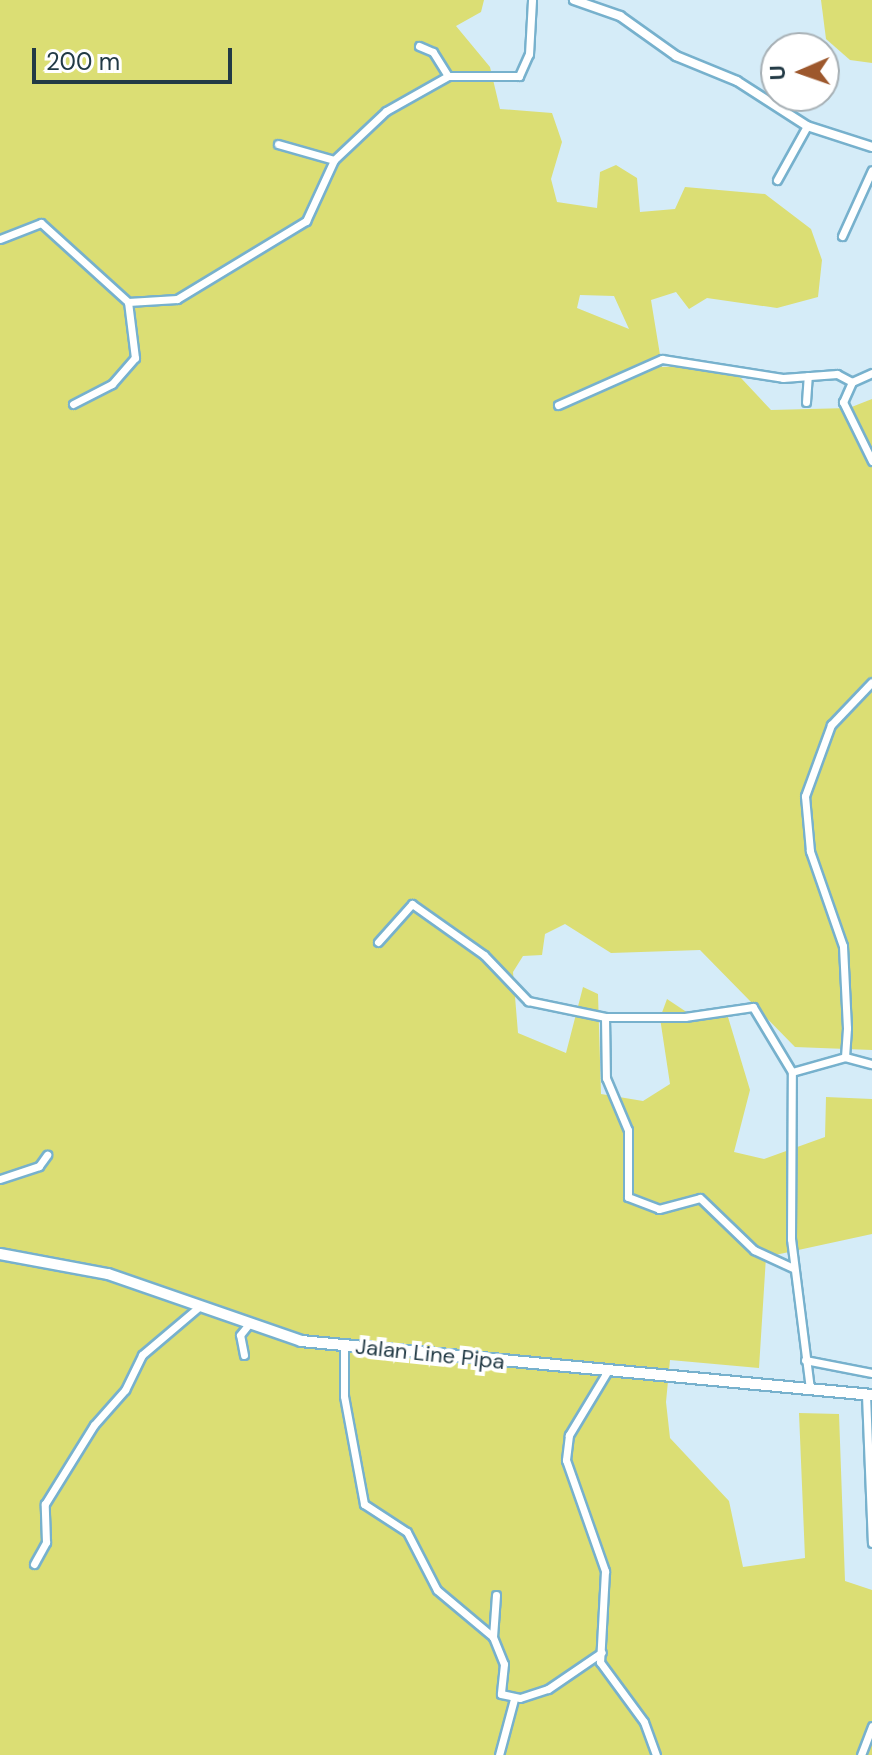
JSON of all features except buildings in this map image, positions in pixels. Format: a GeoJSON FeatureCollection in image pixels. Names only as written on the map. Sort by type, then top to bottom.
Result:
{"type":"FeatureCollection","features":[{"type":"Feature","properties":{"kind":"main road","name":"Jalan Line Pipa"},"geometry":{"type":"LineString","coordinates":[[0,1254],[108,1274],[248,1325],[344,1345],[869,1395]]}},
{"type":"Feature","properties":{"kind":"street"},"geometry":{"type":"LineString","coordinates":[[128,302],[177,299],[306,221],[334,160],[370,122],[448,76],[519,76],[529,54],[532,0]]}},
{"type":"Feature","properties":{"kind":"street"},"geometry":{"type":"LineString","coordinates":[[574,0],[620,16],[685,62],[737,81],[807,126],[872,147]]}},
{"type":"Feature","properties":{"kind":"street"},"geometry":{"type":"LineString","coordinates":[[419,46],[434,53],[448,76]]}},
{"type":"Feature","properties":{"kind":"street"},"geometry":{"type":"LineString","coordinates":[[777,180],[807,126]]}},
{"type":"Feature","properties":{"kind":"street"},"geometry":{"type":"LineString","coordinates":[[278,144],[334,160]]}},
{"type":"Feature","properties":{"kind":"street"},"geometry":{"type":"LineString","coordinates":[[842,236],[872,170]]}},
{"type":"Feature","properties":{"kind":"street"},"geometry":{"type":"LineString","coordinates":[[0,239],[25,224],[49,226],[128,302],[135,358],[112,384],[73,404]]}},
{"type":"Feature","properties":{"kind":"street"},"geometry":{"type":"LineString","coordinates":[[558,405],[662,359],[808,376],[837,374],[852,382]]}},
{"type":"Feature","properties":{"kind":"street"},"geometry":{"type":"LineString","coordinates":[[852,382],[872,373]]}},
{"type":"Feature","properties":{"kind":"street"},"geometry":{"type":"LineString","coordinates":[[806,402],[808,376]]}},
{"type":"Feature","properties":{"kind":"street"},"geometry":{"type":"LineString","coordinates":[[852,382],[845,415],[872,461]]}},
{"type":"Feature","properties":{"kind":"street"},"geometry":{"type":"LineString","coordinates":[[845,1057],[843,946],[810,851],[805,804],[831,725],[872,682]]}},
{"type":"Feature","properties":{"kind":"street"},"geometry":{"type":"LineString","coordinates":[[378,942],[412,904],[484,955],[528,1001],[605,1017],[685,1017],[753,1007],[792,1072],[793,1268],[810,1389]]}},
{"type":"Feature","properties":{"kind":"street"},"geometry":{"type":"LineString","coordinates":[[605,1017],[606,1078],[628,1130],[628,1197],[659,1209],[700,1198],[754,1250],[793,1268]]}},
{"type":"Feature","properties":{"kind":"street"},"geometry":{"type":"LineString","coordinates":[[792,1072],[845,1057],[872,1064]]}},
{"type":"Feature","properties":{"kind":"street"},"geometry":{"type":"LineString","coordinates":[[0,1179],[39,1166],[47,1155]]}},
{"type":"Feature","properties":{"kind":"street"},"geometry":{"type":"LineString","coordinates":[[34,1564],[46,1542],[46,1502],[94,1425],[125,1390],[142,1355],[200,1306]]}},
{"type":"Feature","properties":{"kind":"street"},"geometry":{"type":"LineString","coordinates":[[244,1355],[240,1335],[248,1325]]}},
{"type":"Feature","properties":{"kind":"street"},"geometry":{"type":"LineString","coordinates":[[344,1345],[344,1396],[364,1504],[407,1532],[437,1590],[493,1637]]}},
{"type":"Feature","properties":{"kind":"street"},"geometry":{"type":"LineString","coordinates":[[805,1360],[872,1373]]}},
{"type":"Feature","properties":{"kind":"street"},"geometry":{"type":"LineString","coordinates":[[607,1372],[565,1450],[602,1556],[602,1667],[644,1722],[656,1755]]}},
{"type":"Feature","properties":{"kind":"street"},"geometry":{"type":"LineString","coordinates":[[869,1395],[872,1543]]}},
{"type":"Feature","properties":{"kind":"street"},"geometry":{"type":"LineString","coordinates":[[496,1595],[493,1637],[504,1664],[501,1692],[514,1699],[557,1685],[602,1652]]}},
{"type":"Feature","properties":{"kind":"street"},"geometry":{"type":"LineString","coordinates":[[499,1755],[514,1699]]}},
{"type":"Feature","properties":{"kind":"street"},"geometry":{"type":"LineString","coordinates":[[861,1755],[872,1726]]}},
{"type":"Feature","properties":{"kind":"shaded area"},"geometry":{"type":"Polygon","coordinates":[[[0,0],[484,0],[481,12],[456,26],[490,67],[500,109],[552,113],[562,142],[551,179],[557,202],[597,208],[600,172],[616,165],[637,178],[640,212],[675,209],[685,187],[765,194],[811,229],[822,260],[818,297],[777,308],[707,298],[689,309],[676,292],[651,300],[662,367],[709,365],[741,378],[771,410],[849,408],[872,399],[872,1050],[795,1047],[700,950],[611,953],[565,924],[545,934],[542,955],[523,956],[513,972],[518,1033],[566,1053],[583,987],[598,994],[601,1094],[643,1101],[670,1084],[660,1018],[667,999],[697,1019],[728,1017],[750,1090],[734,1152],[764,1159],[825,1137],[826,1097],[872,1099],[872,1234],[766,1257],[759,1368],[670,1360],[666,1402],[670,1438],[729,1501],[743,1567],[805,1558],[799,1413],[839,1414],[845,1581],[872,1590],[872,1755],[0,1755],[0,0]],[[580,295],[577,308],[629,329],[614,296],[580,295]]]}},
{"type":"Feature","properties":{"kind":"shaded area"},"geometry":{"type":"Polygon","coordinates":[[[821,0],[872,0],[872,63],[850,60],[840,51],[840,32],[825,32],[821,0]]]}}]}
